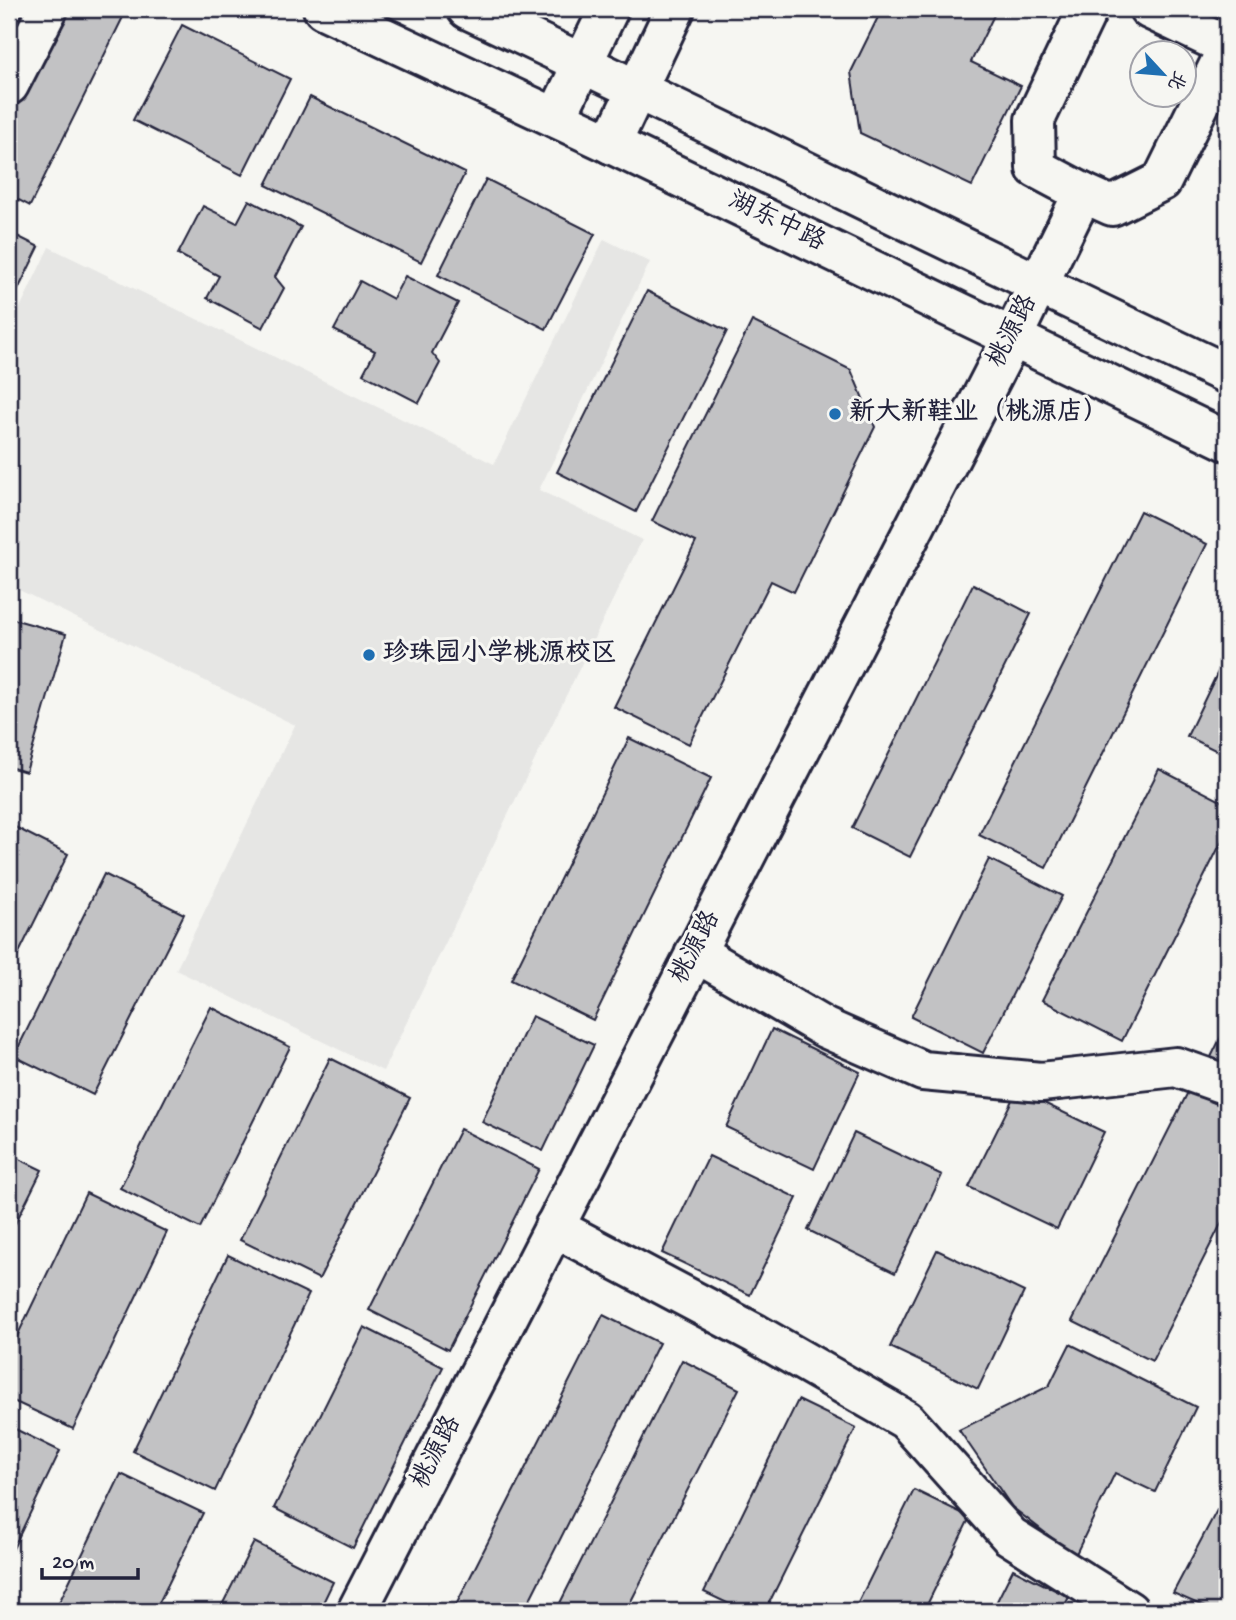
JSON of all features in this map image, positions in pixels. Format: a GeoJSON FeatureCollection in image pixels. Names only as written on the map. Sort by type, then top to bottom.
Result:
{"type":"FeatureCollection","features":[{"type":"Feature","properties":{"kind":"street"},"geometry":{"type":"LineString","coordinates":[[9,85],[48,9]]}},
{"type":"Feature","properties":{"kind":"street","name":"湖东中路"},"geometry":{"type":"LineString","coordinates":[[323,9],[611,144],[1227,441]]}},
{"type":"Feature","properties":{"kind":"street"},"geometry":{"type":"LineString","coordinates":[[467,9],[1227,374]]}},
{"type":"Feature","properties":{"kind":"street"},"geometry":{"type":"LineString","coordinates":[[556,118],[609,9]]}},
{"type":"Feature","properties":{"kind":"street"},"geometry":{"type":"LineString","coordinates":[[611,144],[675,9]]}},
{"type":"Feature","properties":{"kind":"street"},"geometry":{"type":"LineString","coordinates":[[1088,9],[1035,120],[1036,168],[1112,206],[1162,181],[1227,47],[1149,9]]}},
{"type":"Feature","properties":{"kind":"street","name":"桃源路"},"geometry":{"type":"LineString","coordinates":[[356,1611],[1012,338],[1083,193]]}},
{"type":"Feature","properties":{"kind":"street"},"geometry":{"type":"LineString","coordinates":[[695,952],[825,1028],[923,1072],[1041,1082],[1176,1067],[1227,1085]]}},
{"type":"Feature","properties":{"kind":"street"},"geometry":{"type":"LineString","coordinates":[[554,1227],[756,1334],[906,1420],[1010,1536],[1129,1611]]}},
{"type":"Feature","properties":{"kind":"shaded area","name":"珍珠园小学桃源校区"},"geometry":{"type":"Polygon","coordinates":[[[604,239],[650,262],[539,490],[642,540],[383,1071],[176,970],[295,725],[9,585],[9,331],[49,247],[494,464],[604,239]]]}},
{"type":"Feature","properties":{"kind":"building"},"geometry":{"type":"Polygon","coordinates":[[[64,9],[127,9],[30,206],[9,195],[9,121],[64,9]]]}},
{"type":"Feature","properties":{"kind":"building"},"geometry":{"type":"Polygon","coordinates":[[[882,9],[997,9],[971,62],[1021,86],[972,186],[860,133],[851,72],[882,9]]]}},
{"type":"Feature","properties":{"kind":"building"},"geometry":{"type":"Polygon","coordinates":[[[182,25],[290,79],[242,175],[133,120],[182,25]]]}},
{"type":"Feature","properties":{"kind":"building"},"geometry":{"type":"Polygon","coordinates":[[[310,97],[465,173],[421,262],[266,185],[310,97]]]}},
{"type":"Feature","properties":{"kind":"building"},"geometry":{"type":"Polygon","coordinates":[[[486,179],[595,234],[546,329],[438,275],[486,179]]]}},
{"type":"Feature","properties":{"kind":"building"},"geometry":{"type":"Polygon","coordinates":[[[249,200],[301,227],[275,277],[284,288],[263,328],[207,298],[219,276],[178,254],[203,206],[237,223],[249,200]]]}},
{"type":"Feature","properties":{"kind":"building"},"geometry":{"type":"Polygon","coordinates":[[[9,232],[39,247],[9,308],[9,232]]]}},
{"type":"Feature","properties":{"kind":"building"},"geometry":{"type":"Polygon","coordinates":[[[405,276],[458,303],[432,353],[440,363],[419,403],[363,374],[375,351],[334,330],[360,281],[393,299],[405,276]]]}},
{"type":"Feature","properties":{"kind":"building"},"geometry":{"type":"Polygon","coordinates":[[[647,291],[727,331],[636,512],[557,472],[647,291]]]}},
{"type":"Feature","properties":{"kind":"building"},"geometry":{"type":"Polygon","coordinates":[[[752,321],[851,370],[875,427],[794,592],[771,581],[689,744],[614,707],[696,542],[652,521],[752,321]]]}},
{"type":"Feature","properties":{"kind":"building"},"geometry":{"type":"Polygon","coordinates":[[[1140,511],[1207,544],[1046,868],[979,835],[1140,511]]]}},
{"type":"Feature","properties":{"kind":"building"},"geometry":{"type":"Polygon","coordinates":[[[973,584],[1031,614],[910,857],[852,828],[973,584]]]}},
{"type":"Feature","properties":{"kind":"building"},"geometry":{"type":"Polygon","coordinates":[[[9,618],[66,634],[26,772],[9,767],[9,618]]]}},
{"type":"Feature","properties":{"kind":"building"},"geometry":{"type":"Polygon","coordinates":[[[1227,653],[1227,756],[1187,736],[1227,653]]]}},
{"type":"Feature","properties":{"kind":"building"},"geometry":{"type":"Polygon","coordinates":[[[629,738],[711,778],[593,1020],[511,980],[629,738]]]}},
{"type":"Feature","properties":{"kind":"building"},"geometry":{"type":"Polygon","coordinates":[[[1159,769],[1227,804],[1227,831],[1122,1041],[1042,1000],[1159,769]]]}},
{"type":"Feature","properties":{"kind":"building"},"geometry":{"type":"Polygon","coordinates":[[[9,824],[68,854],[9,973],[9,824]]]}},
{"type":"Feature","properties":{"kind":"building"},"geometry":{"type":"Polygon","coordinates":[[[989,859],[1062,896],[983,1053],[911,1017],[989,859]]]}},
{"type":"Feature","properties":{"kind":"building"},"geometry":{"type":"Polygon","coordinates":[[[104,874],[184,914],[93,1095],[14,1056],[104,874]]]}},
{"type":"Feature","properties":{"kind":"building"},"geometry":{"type":"Polygon","coordinates":[[[211,1007],[290,1047],[200,1228],[120,1188],[211,1007]]]}},
{"type":"Feature","properties":{"kind":"building"},"geometry":{"type":"Polygon","coordinates":[[[532,1016],[594,1045],[543,1151],[482,1122],[532,1016]]]}},
{"type":"Feature","properties":{"kind":"building"},"geometry":{"type":"Polygon","coordinates":[[[1227,1025],[1227,1067],[1210,1059],[1227,1025]]]}},
{"type":"Feature","properties":{"kind":"building"},"geometry":{"type":"Polygon","coordinates":[[[772,1029],[860,1072],[814,1169],[726,1127],[772,1029]]]}},
{"type":"Feature","properties":{"kind":"building"},"geometry":{"type":"Polygon","coordinates":[[[330,1058],[410,1098],[319,1279],[240,1240],[330,1058]]]}},
{"type":"Feature","properties":{"kind":"building"},"geometry":{"type":"Polygon","coordinates":[[[1017,1090],[1104,1132],[1057,1229],[969,1187],[1017,1090]]]}},
{"type":"Feature","properties":{"kind":"building"},"geometry":{"type":"Polygon","coordinates":[[[1189,1090],[1227,1109],[1227,1212],[1152,1361],[1072,1321],[1189,1090]]]}},
{"type":"Feature","properties":{"kind":"building"},"geometry":{"type":"Polygon","coordinates":[[[460,1129],[539,1169],[448,1350],[369,1310],[460,1129]]]}},
{"type":"Feature","properties":{"kind":"building"},"geometry":{"type":"Polygon","coordinates":[[[854,1133],[942,1175],[895,1273],[808,1230],[854,1133]]]}},
{"type":"Feature","properties":{"kind":"building"},"geometry":{"type":"Polygon","coordinates":[[[9,1154],[42,1170],[9,1236],[9,1154]]]}},
{"type":"Feature","properties":{"kind":"building"},"geometry":{"type":"Polygon","coordinates":[[[709,1156],[797,1198],[750,1295],[662,1253],[709,1156]]]}},
{"type":"Feature","properties":{"kind":"building"},"geometry":{"type":"Polygon","coordinates":[[[86,1193],[167,1232],[73,1429],[9,1399],[9,1353],[86,1193]]]}},
{"type":"Feature","properties":{"kind":"building"},"geometry":{"type":"Polygon","coordinates":[[[937,1250],[1024,1292],[978,1389],[890,1347],[937,1250]]]}},
{"type":"Feature","properties":{"kind":"building"},"geometry":{"type":"Polygon","coordinates":[[[228,1255],[309,1294],[215,1491],[133,1451],[228,1255]]]}},
{"type":"Feature","properties":{"kind":"building"},"geometry":{"type":"Polygon","coordinates":[[[603,1315],[659,1343],[524,1611],[453,1611],[603,1315]]]}},
{"type":"Feature","properties":{"kind":"building"},"geometry":{"type":"Polygon","coordinates":[[[364,1327],[443,1367],[353,1548],[274,1508],[364,1327]]]}},
{"type":"Feature","properties":{"kind":"building"},"geometry":{"type":"Polygon","coordinates":[[[1227,1343],[1227,1367],[1218,1362],[1227,1343]]]}},
{"type":"Feature","properties":{"kind":"building"},"geometry":{"type":"Polygon","coordinates":[[[1070,1344],[1196,1407],[1155,1492],[1115,1473],[1075,1556],[1012,1507],[959,1430],[1049,1386],[1070,1344]]]}},
{"type":"Feature","properties":{"kind":"building"},"geometry":{"type":"Polygon","coordinates":[[[682,1360],[739,1389],[626,1611],[556,1611],[682,1360]]]}},
{"type":"Feature","properties":{"kind":"building"},"geometry":{"type":"Polygon","coordinates":[[[798,1400],[856,1428],[765,1611],[744,1611],[704,1592],[798,1400]]]}},
{"type":"Feature","properties":{"kind":"building"},"geometry":{"type":"Polygon","coordinates":[[[9,1426],[60,1451],[9,1557],[9,1426]]]}},
{"type":"Feature","properties":{"kind":"building"},"geometry":{"type":"Polygon","coordinates":[[[121,1474],[203,1513],[155,1611],[55,1611],[121,1474]]]}},
{"type":"Feature","properties":{"kind":"building"},"geometry":{"type":"Polygon","coordinates":[[[914,1490],[970,1517],[924,1611],[854,1611],[914,1490]]]}},
{"type":"Feature","properties":{"kind":"building"},"geometry":{"type":"Polygon","coordinates":[[[1217,1510],[1227,1514],[1227,1611],[1214,1611],[1173,1593],[1217,1510]]]}},
{"type":"Feature","properties":{"kind":"building"},"geometry":{"type":"Polygon","coordinates":[[[254,1542],[333,1582],[319,1611],[219,1611],[254,1542]]]}},
{"type":"Feature","properties":{"kind":"building"},"geometry":{"type":"Polygon","coordinates":[[[1013,1569],[1069,1597],[1062,1611],[992,1611],[1013,1569]]]}},
{"type":"Feature","properties":{"kind":"place","name":"新大新鞋业（桃源店）"},"geometry":{"type":"Point","coordinates":[835,414]}},
{"type":"Feature","properties":{"kind":"place","name":"珍珠园小学桃源校区"},"geometry":{"type":"Point","coordinates":[369,655]}}]}
